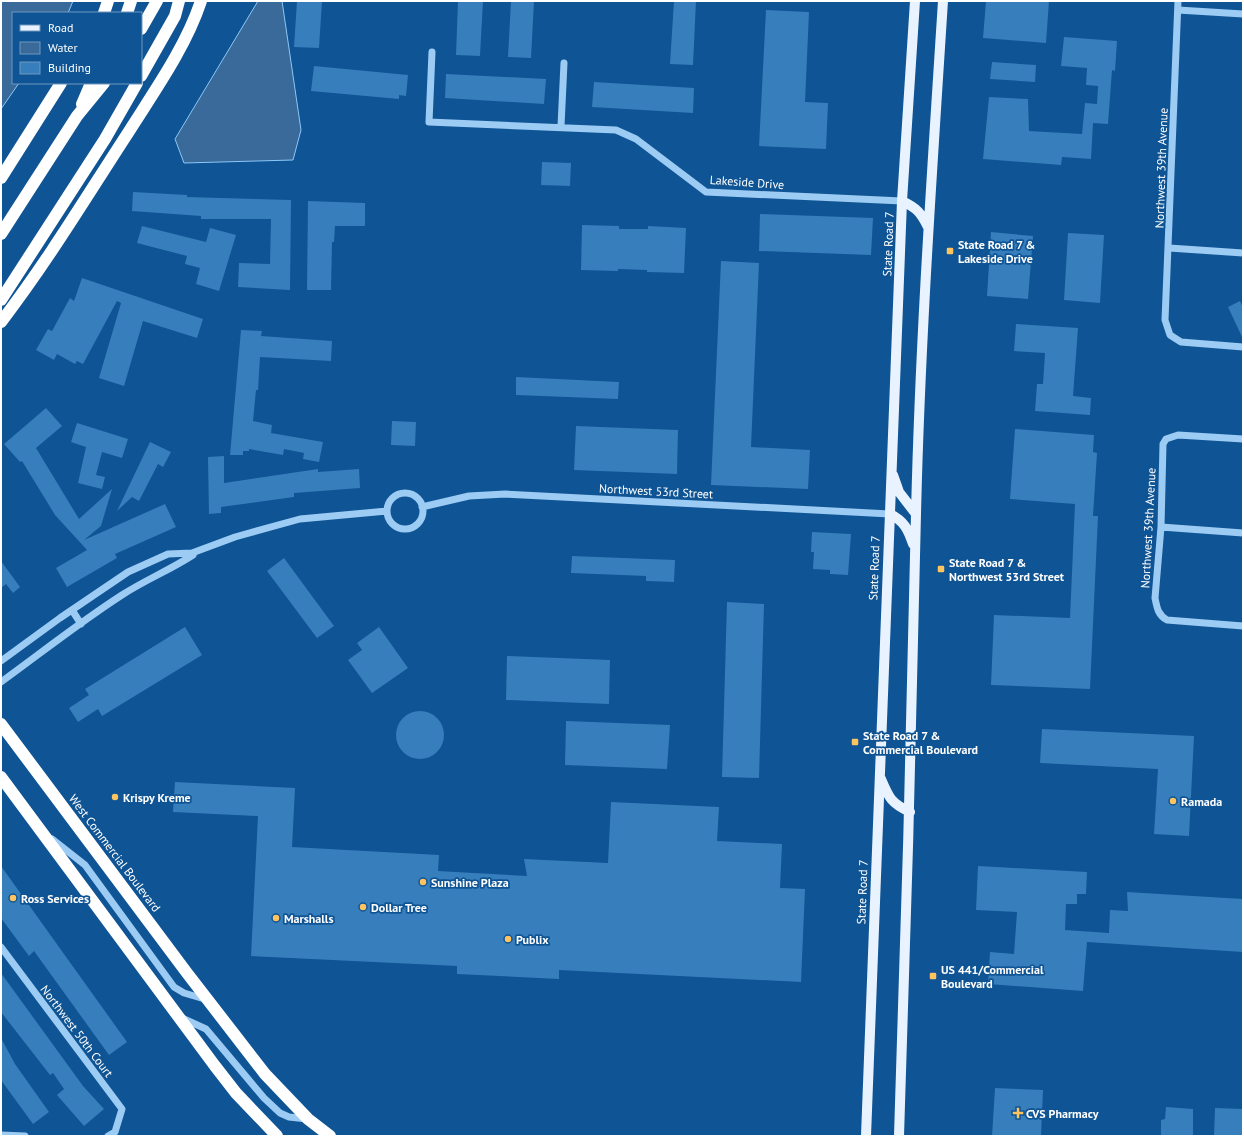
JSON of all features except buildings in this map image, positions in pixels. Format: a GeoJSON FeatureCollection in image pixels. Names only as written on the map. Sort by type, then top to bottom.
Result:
{"type":"FeatureCollection","features":[{"type":"Feature","properties":{"kind":"highway"},"geometry":{"type":"LineString","coordinates":[[104,12],[108,1]]}},
{"type":"Feature","properties":{"kind":"highway"},"geometry":{"type":"LineString","coordinates":[[127,12],[131,1]]}},
{"type":"Feature","properties":{"kind":"highway"},"geometry":{"type":"LineString","coordinates":[[142,27],[157,1]]}},
{"type":"Feature","properties":{"kind":"highway"},"geometry":{"type":"LineString","coordinates":[[142,74],[175,16],[179,1]]}},
{"type":"Feature","properties":{"kind":"highway"},"geometry":{"type":"LineString","coordinates":[[1,322],[39,272],[151,95],[193,25],[201,1]]}},
{"type":"Feature","properties":{"kind":"highway"},"geometry":{"type":"LineString","coordinates":[[1,178],[60,84]]}},
{"type":"Feature","properties":{"kind":"highway"},"geometry":{"type":"LineString","coordinates":[[77,116],[91,84]]}},
{"type":"Feature","properties":{"kind":"highway"},"geometry":{"type":"LineString","coordinates":[[1,234],[77,116],[103,84]]}},
{"type":"Feature","properties":{"kind":"highway"},"geometry":{"type":"LineString","coordinates":[[1,300],[105,139],[136,84]]}},
{"type":"Feature","properties":{"kind":"highway","name":"West Commercial Boulevard"},"geometry":{"type":"LineString","coordinates":[[1,724],[265,1074],[308,1119],[330,1136]]}},
{"type":"Feature","properties":{"kind":"highway"},"geometry":{"type":"LineString","coordinates":[[1,777],[177,1016],[236,1093],[277,1136]]}},
{"type":"Feature","properties":{"kind":"main road","name":"State Road 7"},"geometry":{"type":"LineString","coordinates":[[866,1136],[902,202],[915,1]]}},
{"type":"Feature","properties":{"kind":"main road"},"geometry":{"type":"LineString","coordinates":[[899,1136],[910,812],[916,514],[929,229],[943,1]]}},
{"type":"Feature","properties":{"kind":"main road"},"geometry":{"type":"LineString","coordinates":[[902,202],[915,207],[921,213],[929,229]]}},
{"type":"Feature","properties":{"kind":"main road"},"geometry":{"type":"LineString","coordinates":[[891,467],[899,492],[916,514]]}},
{"type":"Feature","properties":{"kind":"main road"},"geometry":{"type":"LineString","coordinates":[[890,514],[901,519],[909,531],[916,553]]}},
{"type":"Feature","properties":{"kind":"main road"},"geometry":{"type":"LineString","coordinates":[[879,773],[888,797],[896,806],[910,812]]}},
{"type":"Feature","properties":{"kind":"street","name":"Northwest 39th Avenue"},"geometry":{"type":"LineString","coordinates":[[1178,1],[1165,320],[1170,335],[1181,342],[1243,347]]}},
{"type":"Feature","properties":{"kind":"street"},"geometry":{"type":"LineString","coordinates":[[1178,10],[1243,14]]}},
{"type":"Feature","properties":{"kind":"street","name":"Lakeside Drive"},"geometry":{"type":"LineString","coordinates":[[432,52],[429,122],[561,126],[616,130],[636,139],[706,192],[902,202]]}},
{"type":"Feature","properties":{"kind":"street"},"geometry":{"type":"LineString","coordinates":[[561,126],[564,63]]}},
{"type":"Feature","properties":{"kind":"street"},"geometry":{"type":"LineString","coordinates":[[1169,248],[1243,253]]}},
{"type":"Feature","properties":{"kind":"street","name":"Northwest 39th Avenue"},"geometry":{"type":"LineString","coordinates":[[1243,439],[1178,435],[1166,439],[1163,444],[1161,527],[1155,598],[1157,610],[1161,617],[1174,622],[1243,626]]}},
{"type":"Feature","properties":{"kind":"street"},"geometry":{"type":"LineString","coordinates":[[402,493],[416,496],[422,507],[421,519],[412,527],[406,528],[400,528],[391,522],[387,511],[391,499],[402,493]]}},
{"type":"Feature","properties":{"kind":"street","name":"Northwest 53rd Street"},"geometry":{"type":"LineString","coordinates":[[422,507],[469,496],[505,494],[890,514]]}},
{"type":"Feature","properties":{"kind":"street"},"geometry":{"type":"LineString","coordinates":[[1,682],[122,595],[152,577],[174,568],[193,554],[235,537],[300,519],[387,511]]}},
{"type":"Feature","properties":{"kind":"street"},"geometry":{"type":"LineString","coordinates":[[1161,527],[1243,533]]}},
{"type":"Feature","properties":{"kind":"street"},"geometry":{"type":"LineString","coordinates":[[1,661],[128,572],[168,554],[193,554]]}},
{"type":"Feature","properties":{"kind":"street"},"geometry":{"type":"LineString","coordinates":[[72,610],[81,624]]}},
{"type":"Feature","properties":{"kind":"street"},"geometry":{"type":"LineString","coordinates":[[40,830],[85,865],[174,987],[184,993],[208,1000]]}},
{"type":"Feature","properties":{"kind":"street","name":"Northwest 50th Court"},"geometry":{"type":"LineString","coordinates":[[1,947],[122,1109],[115,1132],[108,1136]]}},
{"type":"Feature","properties":{"kind":"street"},"geometry":{"type":"LineString","coordinates":[[177,1016],[206,1029],[264,1098],[280,1114],[289,1117],[308,1119]]}},
{"type":"Feature","properties":{"kind":"street"},"geometry":{"type":"LineString","coordinates":[[1,1135],[25,1136]]}},
{"type":"Feature","properties":{"kind":"water"},"geometry":{"type":"Polygon","coordinates":[[[1,1],[73,1],[68,12],[12,12],[12,84],[18,84],[1,109],[1,1]]]}},
{"type":"Feature","properties":{"kind":"water"},"geometry":{"type":"Polygon","coordinates":[[[258,1],[282,1],[301,130],[293,160],[184,163],[175,139],[258,1]]]}},
{"type":"Feature","properties":{"kind":"place","name":"State Road 7 & Lakeside Drive"},"geometry":{"type":"Point","coordinates":[950,251]}},
{"type":"Feature","properties":{"kind":"place","name":"State Road 7 & Northwest 53rd Street"},"geometry":{"type":"Point","coordinates":[941,569]}},
{"type":"Feature","properties":{"kind":"place","name":"State Road 7 & Commercial Boulevard"},"geometry":{"type":"Point","coordinates":[855,742]}},
{"type":"Feature","properties":{"kind":"place","name":"Krispy Kreme"},"geometry":{"type":"Point","coordinates":[115,797]}},
{"type":"Feature","properties":{"kind":"place","name":"Ramada"},"geometry":{"type":"Point","coordinates":[1173,801]}},
{"type":"Feature","properties":{"kind":"place","name":"Sunshine Plaza"},"geometry":{"type":"Point","coordinates":[423,882]}},
{"type":"Feature","properties":{"kind":"place","name":"Ross Services"},"geometry":{"type":"Point","coordinates":[13,898]}},
{"type":"Feature","properties":{"kind":"place","name":"Dollar Tree"},"geometry":{"type":"Point","coordinates":[363,907]}},
{"type":"Feature","properties":{"kind":"place","name":"Marshalls"},"geometry":{"type":"Point","coordinates":[276,918]}},
{"type":"Feature","properties":{"kind":"place","name":"Publix"},"geometry":{"type":"Point","coordinates":[508,939]}},
{"type":"Feature","properties":{"kind":"place","name":"US 441/Commercial Boulevard"},"geometry":{"type":"Point","coordinates":[933,976]}},
{"type":"Feature","properties":{"kind":"place","name":"CVS Pharmacy"},"geometry":{"type":"Point","coordinates":[1018,1113]}}]}
